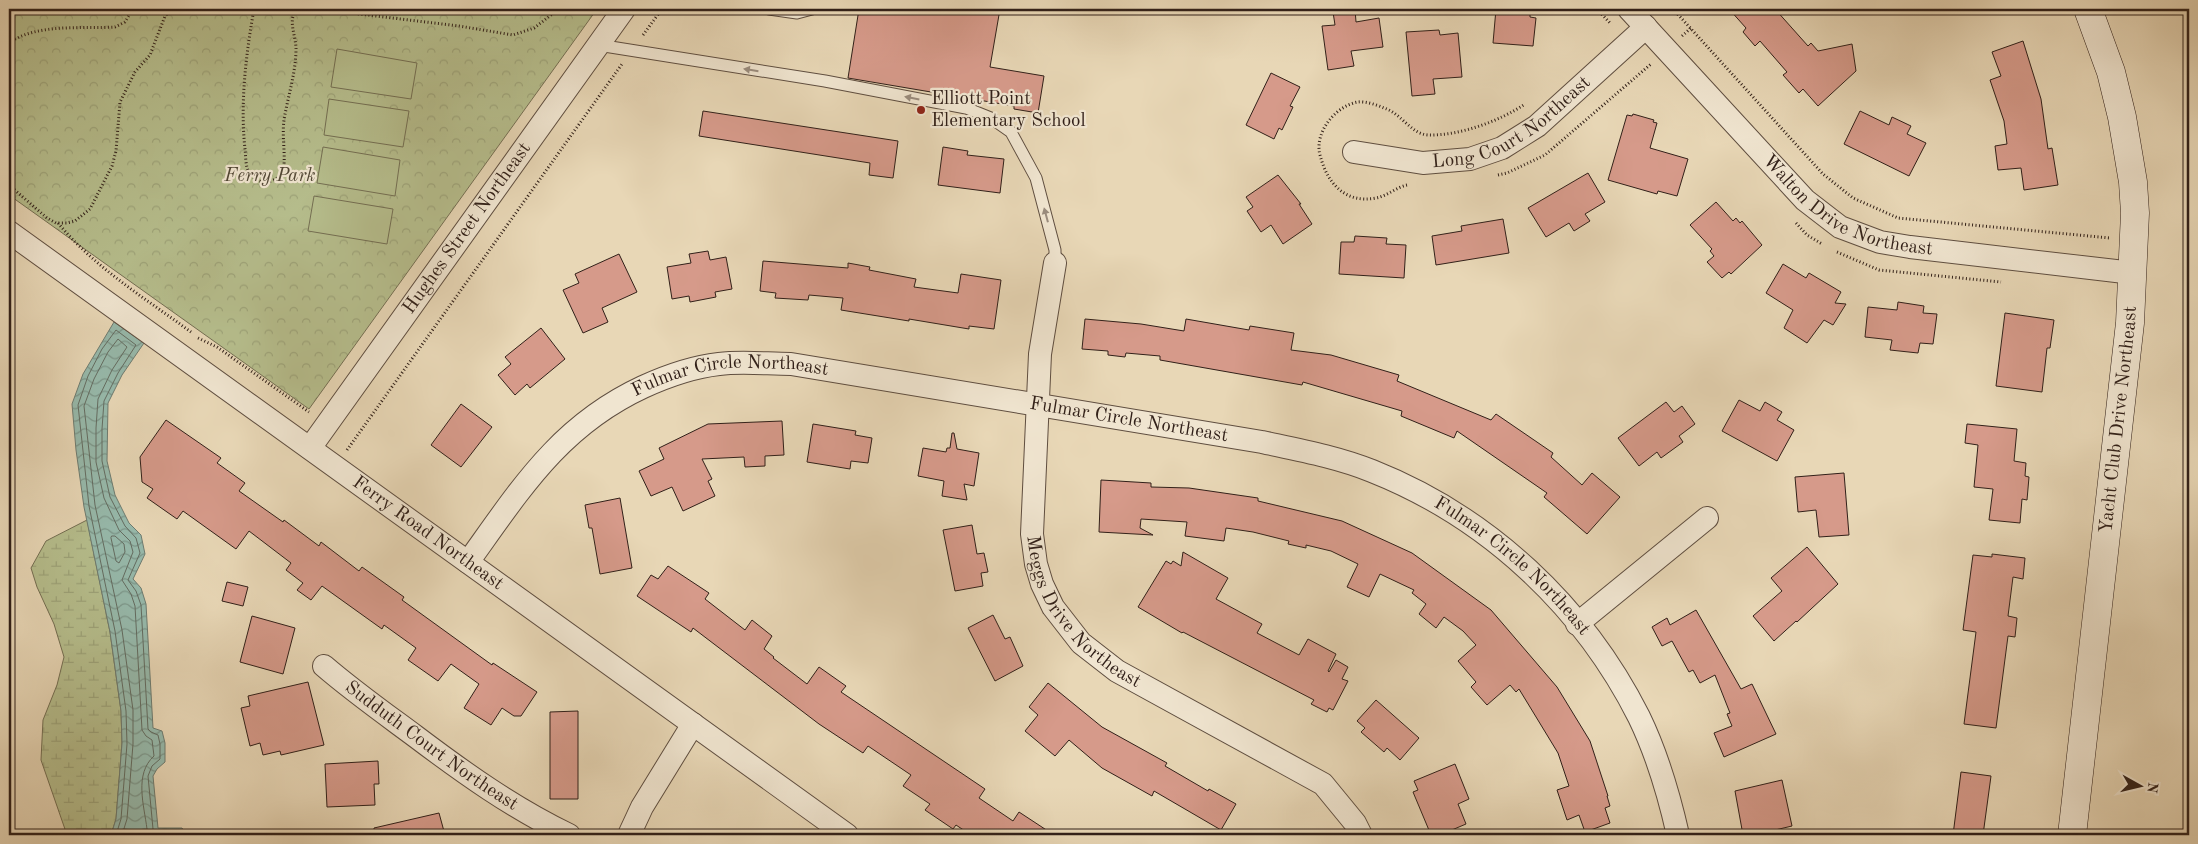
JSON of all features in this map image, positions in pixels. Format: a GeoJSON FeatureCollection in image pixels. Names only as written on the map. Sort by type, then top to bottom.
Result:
{"type":"FeatureCollection","features":[{"type":"Feature","properties":{"kind":"street","name":"Hughes Street Northeast"},"geometry":{"type":"LineString","coordinates":[[310,448],[624,9]]}},
{"type":"Feature","properties":{"kind":"street","name":"Walton Drive Northeast"},"geometry":{"type":"LineString","coordinates":[[1629,9],[1805,200],[1840,226],[1880,242],[1910,247],[2125,272]]}},
{"type":"Feature","properties":{"kind":"street","name":"Yacht Club Drive Northeast"},"geometry":{"type":"LineString","coordinates":[[2072,835],[2121,414],[2125,272],[2135,213],[2133,182],[2111,72],[2088,9]]}},
{"type":"Feature","properties":{"kind":"street","name":"Long Court Northeast"},"geometry":{"type":"LineString","coordinates":[[1354,152],[1423,163],[1470,159],[1502,148],[1537,126],[1646,27]]}},
{"type":"Feature","properties":{"kind":"street","name":"Ferry Road Northeast"},"geometry":{"type":"LineString","coordinates":[[9,232],[847,835]]}},
{"type":"Feature","properties":{"kind":"street","name":"Meggs Drive Northeast"},"geometry":{"type":"LineString","coordinates":[[1055,263],[1040,354],[1032,534],[1036,564],[1042,584],[1053,607],[1067,628],[1081,643],[1117,671],[1323,784],[1355,824],[1361,835]]}},
{"type":"Feature","properties":{"kind":"street","name":"Fulmar Circle Northeast"},"geometry":{"type":"LineString","coordinates":[[468,562],[525,483],[566,437],[619,398],[685,370],[720,364],[792,364],[1262,442],[1317,453],[1371,470],[1408,487],[1462,517],[1499,544],[1545,584],[1608,662],[1639,717],[1662,774],[1678,835]]}},
{"type":"Feature","properties":{"kind":"street"},"geometry":{"type":"LineString","coordinates":[[1577,624],[1708,518]]}},
{"type":"Feature","properties":{"kind":"street","name":"Sudduth Court Northeast"},"geometry":{"type":"LineString","coordinates":[[324,666],[474,780],[534,818],[569,835]]}},
{"type":"Feature","properties":{"kind":"street"},"geometry":{"type":"LineString","coordinates":[[629,835],[642,807],[693,724]]}},
{"type":"Feature","properties":{"kind":"lane"},"geometry":{"type":"LineString","coordinates":[[769,9],[797,13],[811,11],[812,9]]}},
{"type":"Feature","properties":{"kind":"lane"},"geometry":{"type":"LineString","coordinates":[[598,45],[631,52],[825,81],[966,108],[991,118],[1011,132],[1036,178],[1055,250],[1055,263]]}},
{"type":"Feature","properties":{"kind":"path"},"geometry":{"type":"LineString","coordinates":[[9,43],[24,35],[48,30],[115,27],[125,22],[133,9]]}},
{"type":"Feature","properties":{"kind":"path"},"geometry":{"type":"LineString","coordinates":[[9,185],[47,218],[58,223],[67,223],[83,216],[98,198],[112,166],[116,151],[120,102],[135,72],[150,55],[165,16],[171,9]]}},
{"type":"Feature","properties":{"kind":"path"},"geometry":{"type":"LineString","coordinates":[[254,9],[245,78],[244,143],[250,175],[256,180],[265,182],[271,182],[278,177],[282,173],[284,165],[284,122],[296,47],[292,18],[297,9]]}},
{"type":"Feature","properties":{"kind":"path"},"geometry":{"type":"LineString","coordinates":[[334,9],[513,35],[534,28],[559,9]]}},
{"type":"Feature","properties":{"kind":"path"},"geometry":{"type":"LineString","coordinates":[[335,466],[662,9]]}},
{"type":"Feature","properties":{"kind":"path"},"geometry":{"type":"LineString","coordinates":[[1673,9],[1823,174],[1853,198],[1898,218],[2116,239],[2125,272]]}},
{"type":"Feature","properties":{"kind":"path"},"geometry":{"type":"LineString","coordinates":[[1489,177],[1507,173],[1545,155],[1690,28]]}},
{"type":"Feature","properties":{"kind":"path"},"geometry":{"type":"LineString","coordinates":[[1415,184],[1406,185],[1378,198],[1358,200],[1334,186],[1324,172],[1319,153],[1318,143],[1325,126],[1335,114],[1346,106],[1359,102],[1386,108],[1398,115],[1418,133],[1438,135],[1486,124],[1508,115],[1529,102]]}},
{"type":"Feature","properties":{"kind":"path"},"geometry":{"type":"LineString","coordinates":[[58,223],[69,236],[116,277],[199,339],[217,347],[352,443]]}},
{"type":"Feature","properties":{"kind":"green space","name":"Ferry Park"},"geometry":{"type":"Polygon","coordinates":[[[9,9],[597,9],[309,409],[9,195],[9,9]]]}},
{"type":"Feature","properties":{"kind":"green space"},"geometry":{"type":"Polygon","coordinates":[[[337,49],[417,63],[411,99],[331,87],[337,49]]]}},
{"type":"Feature","properties":{"kind":"green space"},"geometry":{"type":"Polygon","coordinates":[[[329,99],[409,111],[403,147],[324,135],[329,99]]]}},
{"type":"Feature","properties":{"kind":"green space"},"geometry":{"type":"Polygon","coordinates":[[[323,147],[400,160],[395,196],[317,183],[323,147]]]}},
{"type":"Feature","properties":{"kind":"green space"},"geometry":{"type":"Polygon","coordinates":[[[314,196],[393,209],[387,244],[308,231],[314,196]]]}},
{"type":"Feature","properties":{"kind":"green space"},"geometry":{"type":"Polygon","coordinates":[[[87,520],[110,632],[121,711],[122,743],[116,819],[111,835],[67,835],[41,760],[43,720],[57,685],[64,657],[54,624],[37,587],[31,568],[46,541],[87,520]]]}},
{"type":"Feature","properties":{"kind":"water"},"geometry":{"type":"Polygon","coordinates":[[[114,322],[144,343],[122,375],[108,403],[107,461],[115,495],[129,523],[141,535],[145,554],[133,579],[141,588],[146,604],[153,728],[162,731],[165,743],[165,762],[157,769],[153,776],[158,828],[182,828],[187,835],[111,835],[116,819],[122,743],[121,711],[110,632],[84,507],[72,404],[83,374],[114,322]]]}},
{"type":"Feature","properties":{"kind":"building"},"geometry":{"type":"Polygon","coordinates":[[[859,9],[1000,9],[990,67],[1044,76],[1038,113],[1014,109],[1014,106],[848,78],[859,9]]]}},
{"type":"Feature","properties":{"kind":"building"},"geometry":{"type":"Polygon","coordinates":[[[1355,9],[1356,22],[1379,18],[1383,47],[1351,51],[1354,66],[1328,70],[1322,26],[1335,25],[1333,12],[1355,9]]]}},
{"type":"Feature","properties":{"kind":"building"},"geometry":{"type":"Polygon","coordinates":[[[1496,9],[1527,9],[1530,17],[1536,18],[1533,46],[1493,43],[1496,9]]]}},
{"type":"Feature","properties":{"kind":"building"},"geometry":{"type":"Polygon","coordinates":[[[1729,9],[1775,9],[1808,46],[1811,43],[1818,51],[1852,44],[1856,71],[1818,106],[1803,89],[1799,93],[1783,75],[1787,72],[1760,41],[1755,46],[1743,32],[1746,28],[1729,9]]]}},
{"type":"Feature","properties":{"kind":"building"},"geometry":{"type":"Polygon","coordinates":[[[1439,30],[1440,35],[1458,33],[1462,77],[1433,79],[1435,94],[1412,96],[1406,32],[1439,30]]]}},
{"type":"Feature","properties":{"kind":"building"},"geometry":{"type":"Polygon","coordinates":[[[2023,41],[2041,99],[2048,149],[2052,148],[2058,185],[2024,190],[2021,168],[1998,170],[1995,146],[2007,144],[2004,121],[1990,80],[2001,76],[1992,52],[2023,41]]]}},
{"type":"Feature","properties":{"kind":"building"},"geometry":{"type":"Polygon","coordinates":[[[1271,73],[1300,87],[1290,106],[1293,107],[1282,130],[1279,128],[1274,139],[1246,125],[1271,73]]]}},
{"type":"Feature","properties":{"kind":"building"},"geometry":{"type":"Polygon","coordinates":[[[703,111],[898,141],[893,178],[869,175],[870,163],[699,136],[703,111]]]}},
{"type":"Feature","properties":{"kind":"building"},"geometry":{"type":"Polygon","coordinates":[[[1860,111],[1889,125],[1892,117],[1911,126],[1907,134],[1926,143],[1909,176],[1844,144],[1860,111]]]}},
{"type":"Feature","properties":{"kind":"building"},"geometry":{"type":"Polygon","coordinates":[[[1633,114],[1654,120],[1653,122],[1657,123],[1650,148],[1688,159],[1677,196],[1658,191],[1657,194],[1608,180],[1627,115],[1632,116],[1633,114]]]}},
{"type":"Feature","properties":{"kind":"building"},"geometry":{"type":"Polygon","coordinates":[[[943,147],[968,151],[967,155],[1004,159],[1000,193],[938,185],[943,147]]]}},
{"type":"Feature","properties":{"kind":"building"},"geometry":{"type":"Polygon","coordinates":[[[1588,173],[1605,202],[1585,214],[1590,221],[1574,231],[1569,223],[1546,237],[1528,208],[1588,173]]]}},
{"type":"Feature","properties":{"kind":"building"},"geometry":{"type":"Polygon","coordinates":[[[1278,175],[1301,204],[1299,204],[1312,224],[1283,244],[1271,225],[1261,232],[1247,211],[1253,207],[1246,197],[1278,175]]]}},
{"type":"Feature","properties":{"kind":"building"},"geometry":{"type":"Polygon","coordinates":[[[1716,202],[1733,221],[1736,218],[1740,223],[1742,221],[1762,245],[1731,274],[1729,272],[1722,278],[1707,262],[1714,256],[1710,251],[1712,249],[1690,225],[1716,202]]]}},
{"type":"Feature","properties":{"kind":"building"},"geometry":{"type":"Polygon","coordinates":[[[1503,219],[1509,253],[1436,265],[1432,236],[1462,231],[1461,226],[1503,219]]]}},
{"type":"Feature","properties":{"kind":"building"},"geometry":{"type":"Polygon","coordinates":[[[1355,236],[1387,238],[1386,244],[1406,245],[1404,278],[1339,274],[1341,242],[1354,242],[1355,236]]]}},
{"type":"Feature","properties":{"kind":"building"},"geometry":{"type":"Polygon","coordinates":[[[708,251],[710,260],[726,257],[732,289],[715,292],[716,297],[690,302],[689,296],[672,299],[667,267],[691,263],[689,254],[708,251]]]}},
{"type":"Feature","properties":{"kind":"building"},"geometry":{"type":"Polygon","coordinates":[[[619,254],[637,292],[602,308],[608,322],[583,333],[563,290],[579,283],[575,274],[619,254]]]}},
{"type":"Feature","properties":{"kind":"building"},"geometry":{"type":"Polygon","coordinates":[[[763,261],[848,268],[848,263],[870,267],[869,270],[916,279],[914,287],[958,293],[961,274],[1001,280],[994,329],[969,326],[969,329],[841,310],[843,298],[809,295],[808,300],[775,298],[776,293],[760,291],[763,261]]]}},
{"type":"Feature","properties":{"kind":"building"},"geometry":{"type":"Polygon","coordinates":[[[1783,264],[1806,278],[1809,273],[1841,292],[1835,303],[1846,304],[1833,325],[1824,320],[1807,343],[1784,328],[1793,310],[1766,293],[1783,264]]]}},
{"type":"Feature","properties":{"kind":"building"},"geometry":{"type":"Polygon","coordinates":[[[1898,302],[1924,306],[1923,313],[1937,314],[1933,344],[1920,343],[1918,353],[1890,350],[1892,340],[1865,337],[1868,307],[1897,310],[1898,302]]]}},
{"type":"Feature","properties":{"kind":"building"},"geometry":{"type":"Polygon","coordinates":[[[2005,313],[2054,320],[2050,348],[2047,348],[2042,392],[1996,386],[2005,313]]]}},
{"type":"Feature","properties":{"kind":"building"},"geometry":{"type":"Polygon","coordinates":[[[1085,319],[1141,324],[1184,331],[1186,319],[1249,330],[1250,326],[1294,333],[1291,350],[1331,355],[1399,375],[1397,381],[1491,420],[1496,414],[1553,453],[1551,457],[1582,485],[1592,473],[1620,497],[1587,534],[1544,497],[1547,493],[1457,431],[1454,438],[1401,416],[1402,411],[1303,382],[1302,385],[1160,360],[1160,356],[1126,353],[1125,357],[1108,355],[1108,351],[1082,349],[1085,319]]]}},
{"type":"Feature","properties":{"kind":"building"},"geometry":{"type":"Polygon","coordinates":[[[541,328],[565,359],[530,388],[527,384],[515,395],[498,375],[511,364],[505,357],[541,328]]]}},
{"type":"Feature","properties":{"kind":"building"},"geometry":{"type":"Polygon","coordinates":[[[1739,400],[1760,411],[1765,402],[1782,412],[1777,420],[1794,430],[1777,461],[1722,431],[1739,400]]]}},
{"type":"Feature","properties":{"kind":"building"},"geometry":{"type":"Polygon","coordinates":[[[1666,402],[1674,412],[1682,406],[1695,424],[1679,436],[1683,442],[1661,458],[1657,452],[1639,466],[1618,438],[1666,402]]]}},
{"type":"Feature","properties":{"kind":"building"},"geometry":{"type":"Polygon","coordinates":[[[461,404],[492,427],[461,467],[431,445],[461,404]]]}},
{"type":"Feature","properties":{"kind":"building"},"geometry":{"type":"Polygon","coordinates":[[[166,420],[221,458],[217,463],[245,483],[239,491],[283,522],[284,520],[319,546],[321,542],[359,571],[362,567],[404,597],[402,600],[492,665],[493,663],[537,692],[521,716],[514,716],[502,708],[491,725],[464,708],[479,684],[451,664],[438,681],[408,660],[416,648],[384,625],[382,629],[322,586],[311,600],[297,590],[303,583],[286,570],[291,563],[249,531],[236,549],[183,511],[177,519],[147,498],[153,489],[142,482],[140,457],[166,420]]]}},
{"type":"Feature","properties":{"kind":"building"},"geometry":{"type":"Polygon","coordinates":[[[782,421],[784,455],[765,456],[765,466],[745,467],[744,457],[702,459],[712,479],[708,481],[715,496],[683,511],[672,487],[651,496],[639,471],[664,459],[659,448],[708,424],[782,421]]]}},
{"type":"Feature","properties":{"kind":"building"},"geometry":{"type":"Polygon","coordinates":[[[813,424],[856,431],[855,435],[872,438],[868,463],[851,461],[850,469],[807,462],[813,424]]]}},
{"type":"Feature","properties":{"kind":"building"},"geometry":{"type":"Polygon","coordinates":[[[1967,424],[2017,429],[2014,461],[2026,463],[2025,476],[2029,477],[2027,500],[2022,499],[2020,523],[1989,520],[1993,489],[1974,487],[1978,445],[1965,443],[1967,424]]]}},
{"type":"Feature","properties":{"kind":"building"},"geometry":{"type":"Polygon","coordinates":[[[952,433],[954,433],[957,449],[979,453],[974,486],[964,484],[967,500],[942,496],[944,481],[918,476],[923,448],[946,452],[947,448],[950,448],[952,433]]]}},
{"type":"Feature","properties":{"kind":"building"},"geometry":{"type":"Polygon","coordinates":[[[1844,473],[1849,535],[1819,537],[1816,510],[1798,512],[1795,477],[1844,473]]]}},
{"type":"Feature","properties":{"kind":"building"},"geometry":{"type":"Polygon","coordinates":[[[1101,480],[1151,483],[1151,487],[1189,488],[1258,498],[1258,501],[1342,521],[1412,553],[1491,610],[1557,687],[1590,741],[1608,796],[1610,806],[1605,808],[1610,823],[1585,832],[1579,815],[1567,820],[1557,790],[1569,786],[1558,753],[1519,689],[1516,692],[1510,685],[1487,705],[1471,687],[1476,682],[1458,661],[1476,645],[1463,631],[1444,617],[1436,628],[1419,614],[1426,604],[1412,593],[1414,590],[1380,574],[1369,597],[1347,587],[1358,564],[1331,551],[1306,545],[1306,548],[1288,544],[1289,541],[1253,532],[1226,528],[1224,541],[1185,536],[1187,522],[1141,519],[1140,528],[1153,535],[1099,532],[1101,480]]]}},
{"type":"Feature","properties":{"kind":"building"},"geometry":{"type":"Polygon","coordinates":[[[620,498],[632,568],[600,574],[592,528],[589,528],[585,505],[620,498]]]}},
{"type":"Feature","properties":{"kind":"building"},"geometry":{"type":"Polygon","coordinates":[[[972,525],[977,554],[984,553],[988,572],[981,573],[983,586],[955,591],[943,530],[972,525]]]}},
{"type":"Feature","properties":{"kind":"building"},"geometry":{"type":"Polygon","coordinates":[[[1807,547],[1838,584],[1774,641],[1753,616],[1782,591],[1771,578],[1807,547]]]}},
{"type":"Feature","properties":{"kind":"building"},"geometry":{"type":"Polygon","coordinates":[[[1183,552],[1228,578],[1216,599],[1262,624],[1257,633],[1299,655],[1308,639],[1336,654],[1328,671],[1336,660],[1348,667],[1342,679],[1348,681],[1333,710],[1329,708],[1327,712],[1311,704],[1314,700],[1182,633],[1138,607],[1166,561],[1171,564],[1173,561],[1181,566],[1183,552]]]}},
{"type":"Feature","properties":{"kind":"building"},"geometry":{"type":"Polygon","coordinates":[[[1992,554],[2025,558],[2023,579],[2013,577],[2008,616],[2017,618],[2015,637],[2008,636],[1996,728],[1964,724],[1976,632],[1963,630],[1973,555],[1992,557],[1992,554]]]}},
{"type":"Feature","properties":{"kind":"building"},"geometry":{"type":"Polygon","coordinates":[[[668,566],[709,593],[705,599],[745,630],[752,620],[772,636],[764,649],[807,684],[819,667],[846,686],[841,692],[985,789],[979,798],[1013,821],[1019,812],[1054,835],[971,835],[956,825],[953,829],[925,810],[930,804],[903,786],[911,775],[868,746],[863,753],[819,724],[693,628],[691,632],[637,596],[651,575],[658,579],[668,566]]]}},
{"type":"Feature","properties":{"kind":"building"},"geometry":{"type":"Polygon","coordinates":[[[227,582],[248,587],[243,606],[222,601],[227,582]]]}},
{"type":"Feature","properties":{"kind":"building"},"geometry":{"type":"Polygon","coordinates":[[[1696,610],[1741,689],[1752,684],[1776,734],[1724,757],[1714,733],[1732,726],[1727,714],[1730,713],[1715,675],[1700,683],[1693,670],[1689,672],[1672,641],[1662,646],[1652,627],[1667,618],[1670,625],[1696,610]]]}},
{"type":"Feature","properties":{"kind":"building"},"geometry":{"type":"Polygon","coordinates":[[[993,615],[1005,639],[1010,637],[1023,666],[995,681],[968,628],[993,615]]]}},
{"type":"Feature","properties":{"kind":"building"},"geometry":{"type":"Polygon","coordinates":[[[252,616],[295,628],[283,674],[240,662],[252,616]]]}},
{"type":"Feature","properties":{"kind":"building"},"geometry":{"type":"Polygon","coordinates":[[[308,682],[324,745],[281,755],[280,751],[263,755],[260,743],[250,746],[241,708],[250,706],[248,696],[308,682]]]}},
{"type":"Feature","properties":{"kind":"building"},"geometry":{"type":"Polygon","coordinates":[[[1048,683],[1102,727],[1167,763],[1165,766],[1208,791],[1209,789],[1236,804],[1221,830],[1154,791],[1152,796],[1102,768],[1069,740],[1055,756],[1025,731],[1038,715],[1029,707],[1048,683]]]}},
{"type":"Feature","properties":{"kind":"building"},"geometry":{"type":"Polygon","coordinates":[[[1376,700],[1419,738],[1400,760],[1387,748],[1384,752],[1361,732],[1365,728],[1357,721],[1376,700]]]}},
{"type":"Feature","properties":{"kind":"building"},"geometry":{"type":"Polygon","coordinates":[[[578,711],[578,799],[550,799],[550,712],[578,711]]]}},
{"type":"Feature","properties":{"kind":"building"},"geometry":{"type":"Polygon","coordinates":[[[378,761],[379,784],[374,784],[375,805],[327,807],[325,764],[378,761]]]}},
{"type":"Feature","properties":{"kind":"building"},"geometry":{"type":"Polygon","coordinates":[[[1455,764],[1469,799],[1458,804],[1466,824],[1440,835],[1431,835],[1413,792],[1418,790],[1414,781],[1455,764]]]}},
{"type":"Feature","properties":{"kind":"building"},"geometry":{"type":"Polygon","coordinates":[[[1961,772],[1991,776],[1983,835],[1953,835],[1961,772]]]}},
{"type":"Feature","properties":{"kind":"building"},"geometry":{"type":"Polygon","coordinates":[[[1782,780],[1792,826],[1754,835],[1743,835],[1735,791],[1782,780]]]}},
{"type":"Feature","properties":{"kind":"building"},"geometry":{"type":"Polygon","coordinates":[[[439,813],[445,835],[374,835],[374,828],[439,813]]]}},
{"type":"Feature","properties":{"kind":"place","name":"Elliott Point Elementary School"},"geometry":{"type":"Point","coordinates":[921,110]}}]}
